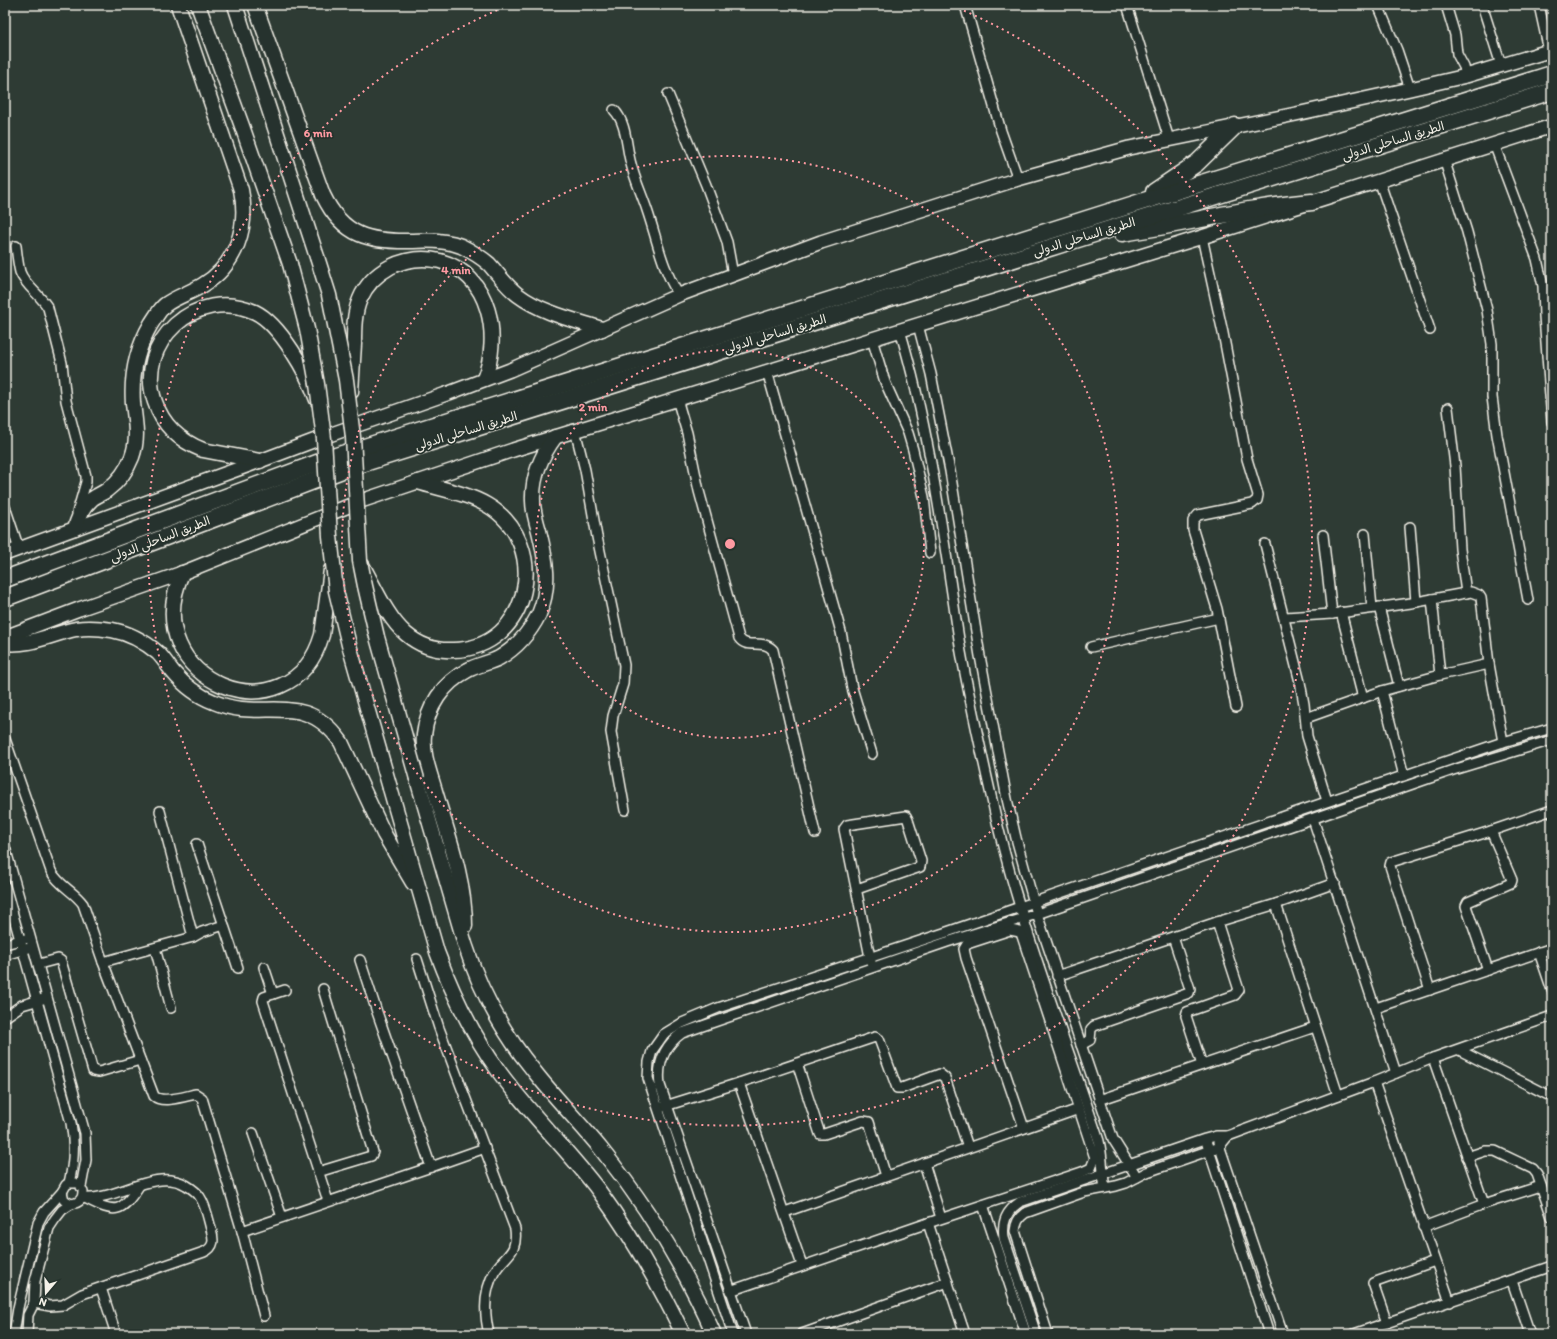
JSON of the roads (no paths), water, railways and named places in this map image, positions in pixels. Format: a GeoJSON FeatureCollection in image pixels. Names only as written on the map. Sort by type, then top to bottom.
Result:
{"type":"FeatureCollection","features":[{"type":"Feature","properties":{"kind":"highway","name":"الطريق الساحلى الدولى"},"geometry":{"type":"LineString","coordinates":[[5,579],[336,456],[1144,200],[1552,74]]}},
{"type":"Feature","properties":{"kind":"highway","name":"الطريق الساحلى الدولى"},"geometry":{"type":"LineString","coordinates":[[5,598],[342,470],[1552,91]]}},
{"type":"Feature","properties":{"kind":"highway"},"geometry":{"type":"LineString","coordinates":[[1144,200],[1160,187],[1198,163],[1235,126]]}},
{"type":"Feature","properties":{"kind":"highway"},"geometry":{"type":"LineString","coordinates":[[1081,238],[1156,228],[1268,206],[1312,202]]}},
{"type":"Feature","properties":{"kind":"main road"},"geometry":{"type":"LineString","coordinates":[[75,528],[86,505],[119,479],[132,457],[137,432],[132,393],[134,370],[140,346],[151,324],[166,304],[205,284],[221,271],[233,255],[243,228],[244,209],[241,190],[178,5]]}},
{"type":"Feature","properties":{"kind":"main road"},"geometry":{"type":"LineString","coordinates":[[198,5],[290,264],[307,328],[321,412],[332,564],[336,591],[349,645],[437,952],[456,998],[477,1038],[512,1088],[580,1167],[617,1217],[648,1267],[683,1334]]}},
{"type":"Feature","properties":{"kind":"main road"},"geometry":{"type":"LineString","coordinates":[[235,5],[323,274],[335,323],[350,408],[355,466],[360,561],[375,631],[472,967],[481,987],[511,1040],[534,1071],[602,1149],[640,1202],[686,1277],[714,1334]]}},
{"type":"Feature","properties":{"kind":"main road"},"geometry":{"type":"LineString","coordinates":[[255,5],[323,195],[336,217],[345,226],[362,235],[380,241],[431,240],[460,246],[483,259],[510,289],[526,301],[546,311],[602,329]]}},
{"type":"Feature","properties":{"kind":"main road"},"geometry":{"type":"LineString","coordinates":[[350,408],[355,316],[357,308],[368,285],[380,273],[387,268],[407,260],[432,259],[452,265],[472,280],[486,304],[492,329],[492,350],[488,370],[484,379]]}},
{"type":"Feature","properties":{"kind":"main road"},"geometry":{"type":"LineString","coordinates":[[260,461],[203,450],[186,442],[166,424],[157,408],[150,382],[151,368],[154,355],[163,338],[175,324],[190,313],[208,307],[227,306],[246,308],[263,317],[284,341],[299,363],[309,382],[321,412]]}},
{"type":"Feature","properties":{"kind":"main road"},"geometry":{"type":"LineString","coordinates":[[465,944],[465,916],[462,888],[426,760],[424,742],[426,724],[434,702],[449,683],[468,669],[498,658],[511,650],[527,633],[539,612],[544,598],[546,566],[534,511],[533,491],[540,462],[555,437]]}},
{"type":"Feature","properties":{"kind":"main road"},"geometry":{"type":"LineString","coordinates":[[360,561],[395,623],[405,634],[431,648],[461,650],[476,647],[489,641],[506,627],[514,617],[524,594],[526,568],[520,544],[507,522],[488,505],[418,482]]}},
{"type":"Feature","properties":{"kind":"main road"},"geometry":{"type":"LineString","coordinates":[[182,573],[175,591],[173,609],[174,627],[179,644],[191,664],[211,681],[236,690],[253,692],[278,686],[293,678],[311,660],[318,648],[322,635],[332,564]]}},
{"type":"Feature","properties":{"kind":"main road"},"geometry":{"type":"LineString","coordinates":[[5,643],[28,643],[85,628],[112,630],[130,636],[149,647],[158,654],[187,686],[204,698],[242,710],[289,709],[306,713],[320,720],[332,730],[341,742],[384,834],[420,894]]}},
{"type":"Feature","properties":{"kind":"street"},"geometry":{"type":"LineString","coordinates":[[965,5],[1001,131],[1018,180]]}},
{"type":"Feature","properties":{"kind":"street"},"geometry":{"type":"LineString","coordinates":[[1127,5],[1169,139]]}},
{"type":"Feature","properties":{"kind":"street"},"geometry":{"type":"LineString","coordinates":[[1378,5],[1397,50],[1410,90]]}},
{"type":"Feature","properties":{"kind":"street"},"geometry":{"type":"LineString","coordinates":[[1446,5],[1455,35],[1457,54],[1464,67],[1466,76]]}},
{"type":"Feature","properties":{"kind":"street"},"geometry":{"type":"LineString","coordinates":[[1482,5],[1501,65]]}},
{"type":"Feature","properties":{"kind":"street"},"geometry":{"type":"LineString","coordinates":[[5,554],[260,461],[329,434],[510,370],[679,295],[821,242],[1018,180],[1129,148],[1410,90],[1466,76],[1550,50],[1539,5]]}},
{"type":"Feature","properties":{"kind":"street"},"geometry":{"type":"LineString","coordinates":[[668,94],[706,185],[727,242],[733,275]]}},
{"type":"Feature","properties":{"kind":"street"},"geometry":{"type":"LineString","coordinates":[[614,110],[619,116],[623,126],[626,146],[648,211],[664,266],[679,295]]}},
{"type":"Feature","properties":{"kind":"street"},"geometry":{"type":"LineString","coordinates":[[5,637],[182,573],[361,501],[575,430],[1202,237],[1552,126]]}},
{"type":"Feature","properties":{"kind":"street"},"geometry":{"type":"LineString","coordinates":[[1494,144],[1537,260],[1543,286],[1552,422]]}},
{"type":"Feature","properties":{"kind":"street"},"geometry":{"type":"LineString","coordinates":[[1444,159],[1467,232],[1487,310],[1492,344],[1492,397],[1497,435],[1525,576],[1528,600]]}},
{"type":"Feature","properties":{"kind":"street"},"geometry":{"type":"LineString","coordinates":[[1379,180],[1430,330]]}},
{"type":"Feature","properties":{"kind":"street"},"geometry":{"type":"LineString","coordinates":[[1202,237],[1223,334],[1247,459],[1258,495],[1257,500],[1252,504],[1198,515],[1193,521],[1193,530],[1215,599],[1236,707]]}},
{"type":"Feature","properties":{"kind":"street"},"geometry":{"type":"LineString","coordinates":[[16,246],[21,273],[29,285],[44,300],[48,308],[62,363],[66,401],[86,476],[86,482],[79,506],[75,528]]}},
{"type":"Feature","properties":{"kind":"street"},"geometry":{"type":"LineString","coordinates":[[918,325],[934,391],[954,493],[980,656],[1007,799],[1037,914],[1099,1100],[1113,1139],[1137,1177]]}},
{"type":"Feature","properties":{"kind":"street"},"geometry":{"type":"LineString","coordinates":[[900,330],[918,394],[944,537],[962,654],[992,802],[1024,918],[1030,947],[1095,1158],[1091,1168],[1032,1193],[1012,1207],[1007,1213],[1003,1230],[1036,1334]]}},
{"type":"Feature","properties":{"kind":"street"},"geometry":{"type":"LineString","coordinates":[[872,339],[885,382],[908,433],[913,450],[924,497],[930,553]]}},
{"type":"Feature","properties":{"kind":"street"},"geometry":{"type":"LineString","coordinates":[[907,354],[925,350]]}},
{"type":"Feature","properties":{"kind":"street"},"geometry":{"type":"LineString","coordinates":[[767,371],[841,632],[852,688],[872,754]]}},
{"type":"Feature","properties":{"kind":"street"},"geometry":{"type":"LineString","coordinates":[[918,394],[934,391]]}},
{"type":"Feature","properties":{"kind":"street"},"geometry":{"type":"LineString","coordinates":[[677,399],[687,433],[699,490],[739,638],[741,642],[747,644],[764,644],[773,650],[815,833]]}},
{"type":"Feature","properties":{"kind":"street"},"geometry":{"type":"LineString","coordinates":[[1448,408],[1455,466],[1460,549],[1466,593]]}},
{"type":"Feature","properties":{"kind":"street"},"geometry":{"type":"LineString","coordinates":[[575,430],[586,470],[597,537],[624,665],[623,684],[612,716],[611,732],[625,810]]}},
{"type":"Feature","properties":{"kind":"street"},"geometry":{"type":"LineString","coordinates":[[5,507],[19,549]]}},
{"type":"Feature","properties":{"kind":"street"},"geometry":{"type":"LineString","coordinates":[[1410,527],[1416,602]]}},
{"type":"Feature","properties":{"kind":"street"},"geometry":{"type":"LineString","coordinates":[[1365,534],[1376,607],[1399,686]]}},
{"type":"Feature","properties":{"kind":"street"},"geometry":{"type":"LineString","coordinates":[[1323,535],[1336,613],[1363,698]]}},
{"type":"Feature","properties":{"kind":"street"},"geometry":{"type":"LineString","coordinates":[[1265,544],[1285,617],[1300,682],[1306,718],[1307,736],[1327,802]]}},
{"type":"Feature","properties":{"kind":"street"},"geometry":{"type":"LineString","coordinates":[[1285,617],[1336,613],[1416,602],[1466,593],[1475,593],[1479,595],[1481,598],[1489,664],[1503,742]]}},
{"type":"Feature","properties":{"kind":"street"},"geometry":{"type":"LineString","coordinates":[[1432,599],[1440,675]]}},
{"type":"Feature","properties":{"kind":"street"},"geometry":{"type":"LineString","coordinates":[[1091,647],[1219,618]]}},
{"type":"Feature","properties":{"kind":"street"},"geometry":{"type":"LineString","coordinates":[[1306,718],[1399,686],[1489,664]]}},
{"type":"Feature","properties":{"kind":"street"},"geometry":{"type":"LineString","coordinates":[[1382,692],[1404,776]]}},
{"type":"Feature","properties":{"kind":"street"},"geometry":{"type":"LineString","coordinates":[[746,1334],[662,1107],[648,1078],[652,1051],[664,1034],[672,1028],[718,1008],[871,958],[1503,742],[1552,728]]}},
{"type":"Feature","properties":{"kind":"street"},"geometry":{"type":"LineString","coordinates":[[5,739],[51,872],[58,882],[78,896],[84,904],[103,962],[155,1098],[160,1100],[196,1094],[202,1098],[242,1231],[264,1316]]}},
{"type":"Feature","properties":{"kind":"street"},"geometry":{"type":"LineString","coordinates":[[1024,1128],[964,952],[967,944],[988,933],[1024,918],[1453,770],[1552,740]]}},
{"type":"Feature","properties":{"kind":"street"},"geometry":{"type":"LineString","coordinates":[[992,802],[1007,799]]}},
{"type":"Feature","properties":{"kind":"street"},"geometry":{"type":"LineString","coordinates":[[1317,805],[1317,817],[1335,883],[1396,1073]]}},
{"type":"Feature","properties":{"kind":"street"},"geometry":{"type":"LineString","coordinates":[[1430,990],[1390,864],[1394,861],[1491,831],[1552,810]]}},
{"type":"Feature","properties":{"kind":"street"},"geometry":{"type":"LineString","coordinates":[[160,811],[193,937]]}},
{"type":"Feature","properties":{"kind":"street"},"geometry":{"type":"LineString","coordinates":[[857,889],[920,867],[921,861],[906,816],[845,826],[844,832],[857,889],[872,968]]}},
{"type":"Feature","properties":{"kind":"street"},"geometry":{"type":"LineString","coordinates":[[1488,970],[1466,906],[1468,902],[1511,883],[1512,880],[1491,831]]}},
{"type":"Feature","properties":{"kind":"street"},"geometry":{"type":"LineString","coordinates":[[197,844],[238,968]]}},
{"type":"Feature","properties":{"kind":"street"},"geometry":{"type":"LineString","coordinates":[[5,847],[39,964],[85,1133],[86,1160],[80,1187]]}},
{"type":"Feature","properties":{"kind":"street"},"geometry":{"type":"LineString","coordinates":[[1057,976],[1335,883]]}},
{"type":"Feature","properties":{"kind":"street"},"geometry":{"type":"LineString","coordinates":[[5,886],[71,1123],[74,1147],[70,1183]]}},
{"type":"Feature","properties":{"kind":"street"},"geometry":{"type":"LineString","coordinates":[[1276,904],[1338,1095]]}},
{"type":"Feature","properties":{"kind":"street"},"geometry":{"type":"LineString","coordinates":[[1202,1065],[1186,1016],[1187,1012],[1235,995],[1239,990],[1217,922]]}},
{"type":"Feature","properties":{"kind":"street"},"geometry":{"type":"LineString","coordinates":[[103,962],[193,937],[202,932],[224,925]]}},
{"type":"Feature","properties":{"kind":"street"},"geometry":{"type":"LineString","coordinates":[[733,1334],[662,1107],[658,1073],[661,1061],[666,1048],[682,1033],[872,968],[988,933],[1015,930],[1020,932],[1030,947],[1098,1141],[1101,1150],[1102,1174],[1105,1188]]}},
{"type":"Feature","properties":{"kind":"street"},"geometry":{"type":"LineString","coordinates":[[5,944],[31,937]]}},
{"type":"Feature","properties":{"kind":"street"},"geometry":{"type":"LineString","coordinates":[[1081,1045],[1090,1040],[1091,1030],[1094,1026],[1189,994],[1190,990],[1173,937]]}},
{"type":"Feature","properties":{"kind":"street"},"geometry":{"type":"LineString","coordinates":[[5,955],[34,947]]}},
{"type":"Feature","properties":{"kind":"street"},"geometry":{"type":"LineString","coordinates":[[156,948],[171,1008]]}},
{"type":"Feature","properties":{"kind":"street"},"geometry":{"type":"LineString","coordinates":[[1376,1008],[1552,948]]}},
{"type":"Feature","properties":{"kind":"street"},"geometry":{"type":"LineString","coordinates":[[1539,952],[1552,990]]}},
{"type":"Feature","properties":{"kind":"street"},"geometry":{"type":"LineString","coordinates":[[39,964],[58,959],[61,961],[93,1070],[99,1072],[140,1060]]}},
{"type":"Feature","properties":{"kind":"street"},"geometry":{"type":"LineString","coordinates":[[417,959],[439,1028],[513,1220],[516,1236],[514,1246],[511,1254],[495,1272],[487,1292],[485,1317],[490,1334]]}},
{"type":"Feature","properties":{"kind":"street"},"geometry":{"type":"LineString","coordinates":[[360,960],[376,1012],[431,1167]]}},
{"type":"Feature","properties":{"kind":"street"},"geometry":{"type":"LineString","coordinates":[[264,967],[273,994]]}},
{"type":"Feature","properties":{"kind":"street"},"geometry":{"type":"LineString","coordinates":[[318,1172],[371,1156],[373,1152],[323,989]]}},
{"type":"Feature","properties":{"kind":"street"},"geometry":{"type":"LineString","coordinates":[[286,990],[264,997],[263,1001],[328,1201]]}},
{"type":"Feature","properties":{"kind":"street"},"geometry":{"type":"LineString","coordinates":[[5,1017],[22,1005],[48,998]]}},
{"type":"Feature","properties":{"kind":"street"},"geometry":{"type":"LineString","coordinates":[[718,1008],[722,1020]]}},
{"type":"Feature","properties":{"kind":"street"},"geometry":{"type":"LineString","coordinates":[[730,1291],[928,1222],[983,1205],[1102,1174],[1205,1139],[1216,1136],[1228,1136],[1374,1082],[1433,1058],[1552,1016]]}},
{"type":"Feature","properties":{"kind":"street"},"geometry":{"type":"LineString","coordinates":[[1099,1100],[1315,1027]]}},
{"type":"Feature","properties":{"kind":"street"},"geometry":{"type":"LineString","coordinates":[[662,1107],[740,1083],[872,1037],[878,1037],[897,1088],[902,1088],[940,1074],[945,1078],[968,1147]]}},
{"type":"Feature","properties":{"kind":"street"},"geometry":{"type":"LineString","coordinates":[[49,1043],[60,1040]]}},
{"type":"Feature","properties":{"kind":"street"},"geometry":{"type":"LineString","coordinates":[[1459,1050],[1552,1097]]}},
{"type":"Feature","properties":{"kind":"street"},"geometry":{"type":"LineString","coordinates":[[1433,1058],[1484,1204]]}},
{"type":"Feature","properties":{"kind":"street"},"geometry":{"type":"LineString","coordinates":[[797,1063],[820,1134],[864,1121],[869,1122],[886,1176]]}},
{"type":"Feature","properties":{"kind":"street"},"geometry":{"type":"LineString","coordinates":[[60,1084],[71,1081]]}},
{"type":"Feature","properties":{"kind":"street"},"geometry":{"type":"LineString","coordinates":[[1374,1082],[1450,1302]]}},
{"type":"Feature","properties":{"kind":"street"},"geometry":{"type":"LineString","coordinates":[[740,1083],[802,1265]]}},
{"type":"Feature","properties":{"kind":"street"},"geometry":{"type":"LineString","coordinates":[[784,1212],[1079,1109]]}},
{"type":"Feature","properties":{"kind":"street"},"geometry":{"type":"LineString","coordinates":[[71,1123],[82,1120]]}},
{"type":"Feature","properties":{"kind":"street"},"geometry":{"type":"LineString","coordinates":[[253,1133],[282,1216]]}},
{"type":"Feature","properties":{"kind":"street"},"geometry":{"type":"LineString","coordinates":[[1216,1136],[1283,1334]]}},
{"type":"Feature","properties":{"kind":"street"},"geometry":{"type":"LineString","coordinates":[[1048,1334],[1015,1231],[1018,1220],[1021,1216],[1025,1213],[1084,1192],[1116,1186],[1219,1147],[1228,1136]]}},
{"type":"Feature","properties":{"kind":"street"},"geometry":{"type":"LineString","coordinates":[[1205,1139],[1269,1334]]}},
{"type":"Feature","properties":{"kind":"street"},"geometry":{"type":"LineString","coordinates":[[242,1231],[282,1216],[486,1148]]}},
{"type":"Feature","properties":{"kind":"street"},"geometry":{"type":"LineString","coordinates":[[1467,1157],[1485,1150],[1495,1151],[1533,1169],[1537,1174],[1552,1217]]}},
{"type":"Feature","properties":{"kind":"street"},"geometry":{"type":"LineString","coordinates":[[924,1163],[941,1218]]}},
{"type":"Feature","properties":{"kind":"street"},"geometry":{"type":"LineString","coordinates":[[18,1308],[32,1306],[57,1307],[78,1296],[209,1249],[214,1240],[205,1207],[200,1196],[192,1188],[182,1183],[171,1180],[160,1180],[101,1197],[84,1199],[71,1204],[62,1210],[49,1228],[35,1281],[32,1306],[27,1320],[27,1334]]}},
{"type":"Feature","properties":{"kind":"street"},"geometry":{"type":"LineString","coordinates":[[14,1334],[18,1308],[38,1223],[52,1201],[62,1192],[63,1188],[70,1183],[77,1184],[80,1187],[84,1199]]}},
{"type":"Feature","properties":{"kind":"street"},"geometry":{"type":"LineString","coordinates":[[84,1199],[106,1209],[112,1209],[127,1204],[139,1186]]}},
{"type":"Feature","properties":{"kind":"street"},"geometry":{"type":"LineString","coordinates":[[1423,1227],[1484,1204],[1541,1186]]}},
{"type":"Feature","properties":{"kind":"street"},"geometry":{"type":"LineString","coordinates":[[62,1192],[64,1200],[71,1204]]}},
{"type":"Feature","properties":{"kind":"street"},"geometry":{"type":"LineString","coordinates":[[983,1205],[1026,1334]]}},
{"type":"Feature","properties":{"kind":"street"},"geometry":{"type":"LineString","coordinates":[[928,1222],[965,1334]]}},
{"type":"Feature","properties":{"kind":"street"},"geometry":{"type":"LineString","coordinates":[[992,1233],[1003,1230]]}},
{"type":"Feature","properties":{"kind":"street"},"geometry":{"type":"LineString","coordinates":[[1387,1323],[1374,1284],[1435,1261]]}},
{"type":"Feature","properties":{"kind":"street"},"geometry":{"type":"LineString","coordinates":[[1354,1334],[1552,1266]]}},
{"type":"Feature","properties":{"kind":"street"},"geometry":{"type":"LineString","coordinates":[[1017,1277],[1028,1274]]}},
{"type":"Feature","properties":{"kind":"street"},"geometry":{"type":"LineString","coordinates":[[1512,1281],[1530,1334]]}},
{"type":"Feature","properties":{"kind":"street"},"geometry":{"type":"LineString","coordinates":[[802,1334],[823,1330],[948,1282]]}},
{"type":"Feature","properties":{"kind":"street"},"geometry":{"type":"LineString","coordinates":[[101,1288],[116,1334]]}},
{"type":"Feature","properties":{"kind":"street"},"geometry":{"type":"LineString","coordinates":[[22,1290],[34,1292]]}}]}
